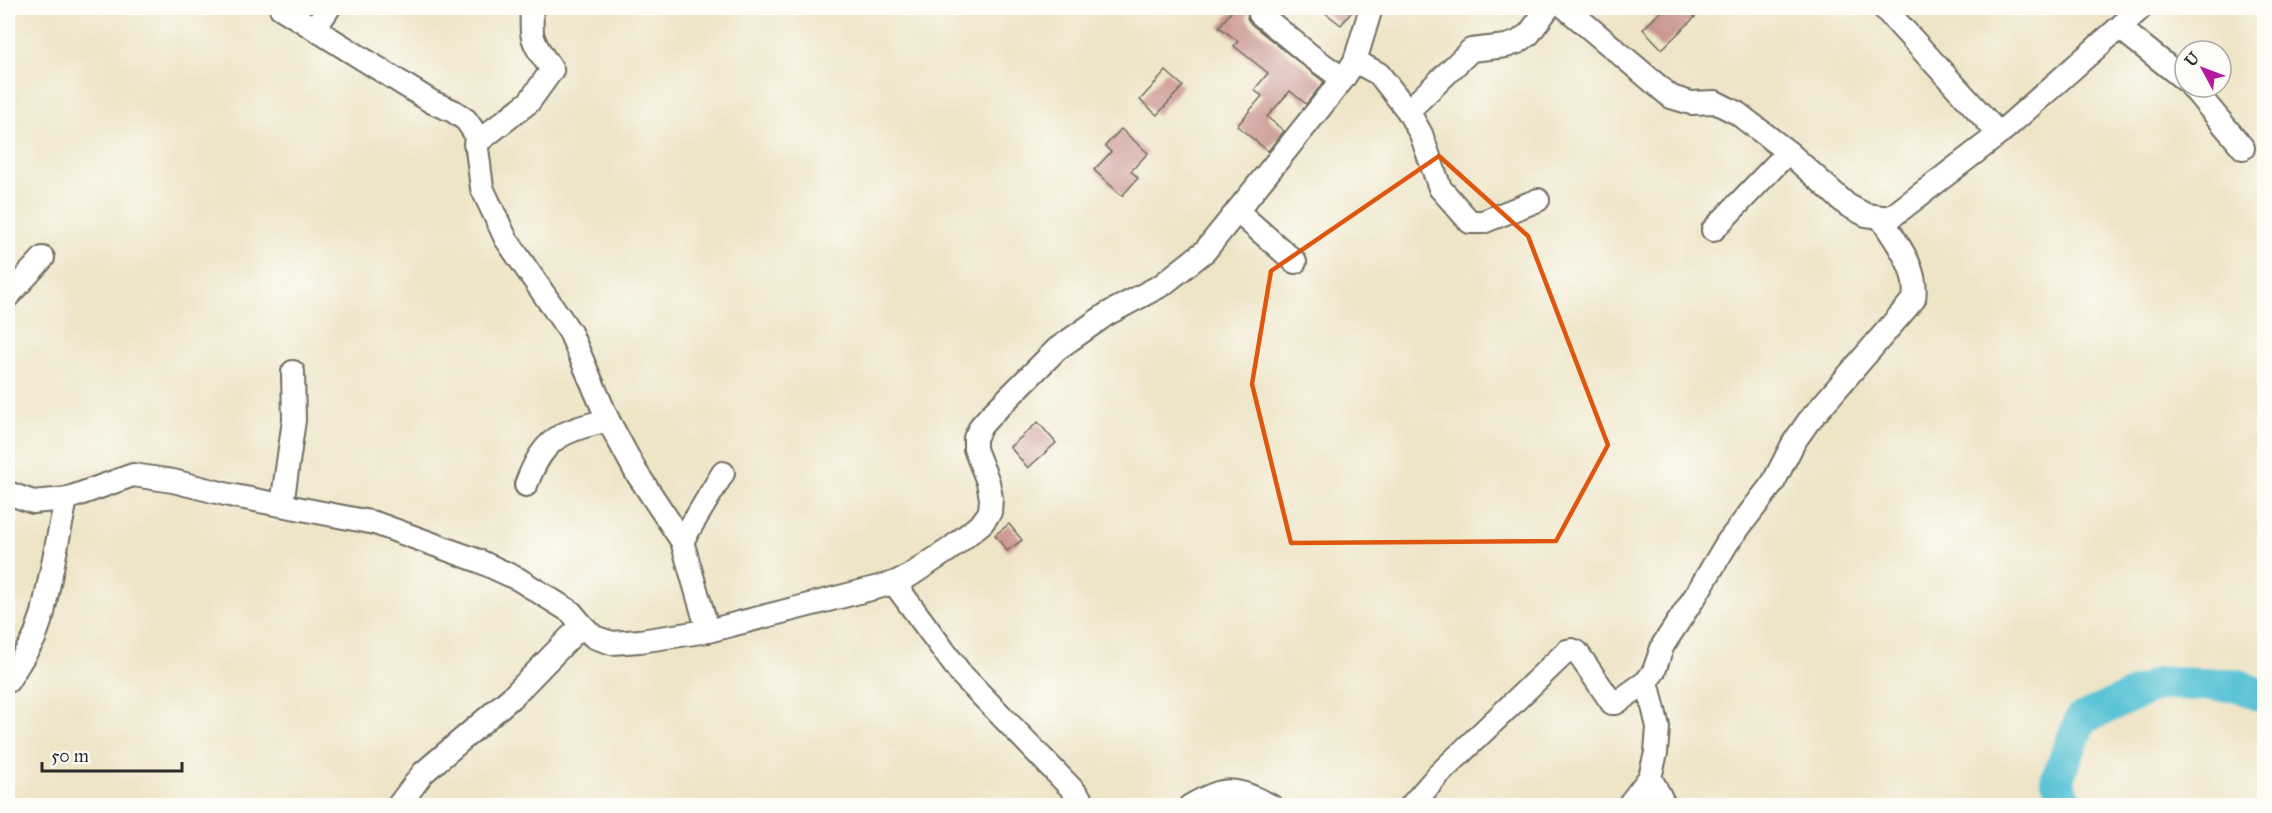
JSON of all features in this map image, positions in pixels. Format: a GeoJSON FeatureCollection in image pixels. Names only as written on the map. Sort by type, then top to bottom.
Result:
{"type":"FeatureCollection","features":[{"type":"Feature","properties":{"kind":"street"},"geometry":{"type":"LineString","coordinates":[[281,8],[432,102],[453,111],[466,120],[474,133],[482,188],[506,239],[570,332],[608,420],[636,472],[682,541],[708,631]]}},
{"type":"Feature","properties":{"kind":"street"},"geometry":{"type":"LineString","coordinates":[[315,28],[329,8]]}},
{"type":"Feature","properties":{"kind":"street"},"geometry":{"type":"LineString","coordinates":[[475,144],[529,102],[552,70],[535,43],[530,8]]}},
{"type":"Feature","properties":{"kind":"street"},"geometry":{"type":"LineString","coordinates":[[8,493],[33,502],[66,499],[133,475],[173,481],[375,523],[479,561],[519,579],[571,612],[594,638],[612,643],[708,631],[894,583],[909,576],[950,549],[982,523],[990,512],[991,498],[988,482],[978,459],[975,438],[981,426],[1057,348],[1107,315],[1179,274],[1205,250],[1349,70],[1371,8]]}},
{"type":"Feature","properties":{"kind":"street"},"geometry":{"type":"LineString","coordinates":[[1408,111],[1471,50],[1506,46],[1518,42],[1529,34],[1548,8]]}},
{"type":"Feature","properties":{"kind":"street"},"geometry":{"type":"LineString","coordinates":[[1566,8],[1671,97],[1691,103],[1715,102],[1737,113],[1788,152],[1847,205],[1866,215],[1881,218],[1890,218],[2000,134],[2140,8]]}},
{"type":"Feature","properties":{"kind":"street"},"geometry":{"type":"LineString","coordinates":[[1884,8],[2000,134]]}},
{"type":"Feature","properties":{"kind":"street"},"geometry":{"type":"LineString","coordinates":[[1260,14],[1311,56],[1349,70],[1379,74],[1408,111],[1421,134],[1440,188],[1470,222],[1483,222],[1538,200]]}},
{"type":"Feature","properties":{"kind":"street"},"geometry":{"type":"LineString","coordinates":[[2120,28],[2173,70]]}},
{"type":"Feature","properties":{"kind":"street"},"geometry":{"type":"LineString","coordinates":[[2202,99],[2243,148]]}},
{"type":"Feature","properties":{"kind":"street"},"geometry":{"type":"LineString","coordinates":[[1713,230],[1788,152]]}},
{"type":"Feature","properties":{"kind":"street"},"geometry":{"type":"LineString","coordinates":[[1237,211],[1295,262]]}},
{"type":"Feature","properties":{"kind":"street"},"geometry":{"type":"LineString","coordinates":[[1411,806],[1446,767],[1567,651],[1577,652],[1612,703],[1616,703],[1647,681],[1654,671],[1663,645],[1696,595],[1726,543],[1773,483],[1799,435],[1914,299],[1916,286],[1911,268],[1881,218]]}},
{"type":"Feature","properties":{"kind":"street"},"geometry":{"type":"LineString","coordinates":[[8,296],[43,258]]}},
{"type":"Feature","properties":{"kind":"street"},"geometry":{"type":"LineString","coordinates":[[282,505],[294,420],[293,372]]}},
{"type":"Feature","properties":{"kind":"street"},"geometry":{"type":"LineString","coordinates":[[526,485],[533,466],[545,448],[557,436],[572,429],[608,420]]}},
{"type":"Feature","properties":{"kind":"street"},"geometry":{"type":"LineString","coordinates":[[682,541],[723,473]]}},
{"type":"Feature","properties":{"kind":"street"},"geometry":{"type":"LineString","coordinates":[[8,681],[34,639],[43,614],[66,499]]}},
{"type":"Feature","properties":{"kind":"street"},"geometry":{"type":"LineString","coordinates":[[894,583],[961,674],[1086,806]]}},
{"type":"Feature","properties":{"kind":"street"},"geometry":{"type":"LineString","coordinates":[[398,806],[423,773],[513,696],[582,625]]}},
{"type":"Feature","properties":{"kind":"street"},"geometry":{"type":"LineString","coordinates":[[1628,806],[1650,777],[1656,753],[1658,728],[1647,681]]}},
{"type":"Feature","properties":{"kind":"street"},"geometry":{"type":"LineString","coordinates":[[1650,777],[1665,806]]}},
{"type":"Feature","properties":{"kind":"street"},"geometry":{"type":"LineString","coordinates":[[1190,806],[1225,791],[1243,791],[1271,806]]}},
{"type":"Feature","properties":{"kind":"highlighted area"},"geometry":{"type":"Polygon","coordinates":[[[1439,156],[1528,236],[1608,445],[1556,541],[1291,543],[1252,384],[1271,271],[1439,156]]]}},
{"type":"Feature","properties":{"kind":"building"},"geometry":{"type":"Polygon","coordinates":[[[1234,8],[1249,8],[1247,18],[1251,24],[1324,82],[1306,104],[1290,91],[1267,117],[1284,131],[1268,151],[1237,126],[1262,96],[1254,90],[1268,73],[1234,46],[1238,41],[1219,27],[1234,8]]]}},
{"type":"Feature","properties":{"kind":"building"},"geometry":{"type":"Polygon","coordinates":[[[1319,8],[1355,8],[1341,25],[1319,8]]]}},
{"type":"Feature","properties":{"kind":"building"},"geometry":{"type":"Polygon","coordinates":[[[1665,8],[1686,8],[1695,17],[1662,49],[1643,29],[1665,8]]]}},
{"type":"Feature","properties":{"kind":"building"},"geometry":{"type":"Polygon","coordinates":[[[1166,71],[1183,86],[1157,115],[1140,100],[1166,71]]]}},
{"type":"Feature","properties":{"kind":"building"},"geometry":{"type":"Polygon","coordinates":[[[1121,129],[1148,153],[1131,171],[1138,178],[1122,196],[1094,170],[1111,152],[1105,146],[1121,129]]]}},
{"type":"Feature","properties":{"kind":"building"},"geometry":{"type":"Polygon","coordinates":[[[1038,422],[1056,443],[1028,468],[1010,447],[1038,422]]]}},
{"type":"Feature","properties":{"kind":"building"},"geometry":{"type":"Polygon","coordinates":[[[1009,524],[1022,540],[1007,551],[995,535],[1009,524]]]}},
{"type":"Feature","properties":{"kind":"waterway"},"geometry":{"type":"LineString","coordinates":[[2067,806],[2057,779],[2081,719],[2160,683],[2240,686],[2264,697]]}}]}
